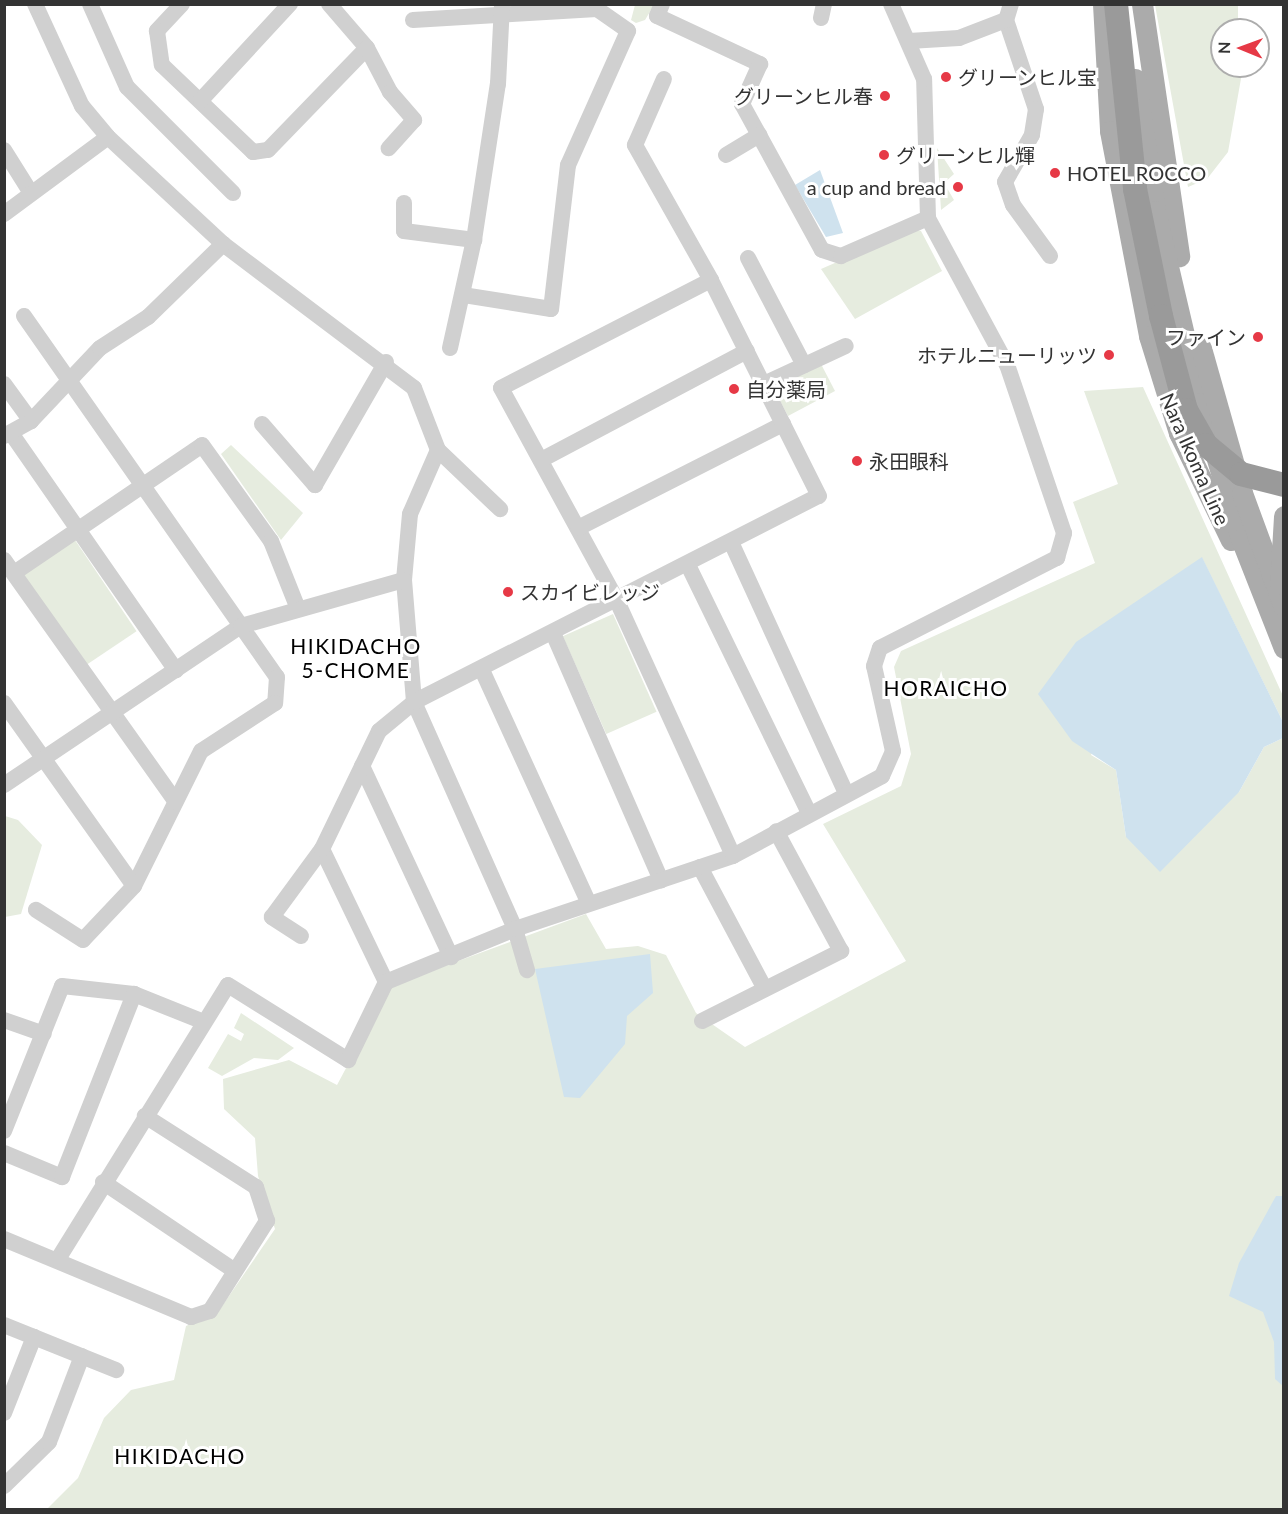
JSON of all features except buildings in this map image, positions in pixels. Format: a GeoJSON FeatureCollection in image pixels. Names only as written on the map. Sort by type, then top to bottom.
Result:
{"type":"FeatureCollection","features":[{"type":"Feature","properties":{"kind":"highway"},"geometry":{"type":"LineString","coordinates":[[1116,4],[1135,189],[1161,316],[1186,410],[1206,445],[1241,474],[1284,484]]}},
{"type":"Feature","properties":{"kind":"main road","name":"Nara Ikoma Line"},"geometry":{"type":"LineString","coordinates":[[1103,4],[1116,174],[1162,387],[1194,467],[1279,609]]}},
{"type":"Feature","properties":{"kind":"main road","name":"Nara Ikoma Line"},"geometry":{"type":"LineString","coordinates":[[1127,4],[1152,191],[1181,330],[1241,539],[1279,609]]}},
{"type":"Feature","properties":{"kind":"main road","name":"Nara Ikoma Line"},"geometry":{"type":"LineString","coordinates":[[1142,4],[1167,193],[1187,294],[1227,441],[1279,609],[1284,648]]}},
{"type":"Feature","properties":{"kind":"main road"},"geometry":{"type":"LineString","coordinates":[[1227,441],[1245,469],[1269,475],[1284,470]]}},
{"type":"Feature","properties":{"kind":"main road"},"geometry":{"type":"LineString","coordinates":[[1279,609],[1284,516]]}},
{"type":"Feature","properties":{"kind":"street"},"geometry":{"type":"LineString","coordinates":[[34,4],[82,106],[108,137],[223,244],[386,362],[414,388],[438,450],[500,509]]}},
{"type":"Feature","properties":{"kind":"street"},"geometry":{"type":"LineString","coordinates":[[90,4],[127,87],[233,193]]}},
{"type":"Feature","properties":{"kind":"street"},"geometry":{"type":"LineString","coordinates":[[182,4],[157,31],[155,44],[162,65],[253,152],[268,150],[367,48]]}},
{"type":"Feature","properties":{"kind":"street"},"geometry":{"type":"LineString","coordinates":[[201,100],[290,4]]}},
{"type":"Feature","properties":{"kind":"street"},"geometry":{"type":"LineString","coordinates":[[329,4],[367,48],[390,92],[414,120],[389,148]]}},
{"type":"Feature","properties":{"kind":"street"},"geometry":{"type":"LineString","coordinates":[[662,4],[657,16],[760,64],[742,104],[822,250],[841,256],[927,218]]}},
{"type":"Feature","properties":{"kind":"street"},"geometry":{"type":"LineString","coordinates":[[58,1259],[103,1182],[228,985],[348,1060],[386,982],[451,957],[515,928],[733,856],[808,813],[882,776],[892,760],[874,666],[880,648],[1051,562],[1064,542],[1007,365],[927,218],[924,79],[891,4]]}},
{"type":"Feature","properties":{"kind":"street"},"geometry":{"type":"LineString","coordinates":[[413,20],[502,9],[596,7],[628,31],[568,165],[551,309],[464,295]]}},
{"type":"Feature","properties":{"kind":"street"},"geometry":{"type":"LineString","coordinates":[[450,348],[464,295],[474,240],[498,84],[502,9]]}},
{"type":"Feature","properties":{"kind":"street"},"geometry":{"type":"LineString","coordinates":[[909,41],[959,38],[1008,12],[1036,110],[1032,135],[1005,182],[1012,205],[1050,256]]}},
{"type":"Feature","properties":{"kind":"street"},"geometry":{"type":"LineString","coordinates":[[301,936],[272,917],[322,849],[379,731],[414,702],[482,670],[819,496],[711,280],[635,145],[664,79]]}},
{"type":"Feature","properties":{"kind":"street"},"geometry":{"type":"LineString","coordinates":[[726,155],[759,135]]}},
{"type":"Feature","properties":{"kind":"street"},"geometry":{"type":"LineString","coordinates":[[4,214],[108,137]]}},
{"type":"Feature","properties":{"kind":"street"},"geometry":{"type":"LineString","coordinates":[[4,150],[31,193]]}},
{"type":"Feature","properties":{"kind":"street"},"geometry":{"type":"LineString","coordinates":[[404,203],[404,231],[474,240]]}},
{"type":"Feature","properties":{"kind":"street"},"geometry":{"type":"LineString","coordinates":[[176,670],[77,527],[8,435],[31,421],[71,383],[100,348],[148,317],[223,244]]}},
{"type":"Feature","properties":{"kind":"street"},"geometry":{"type":"LineString","coordinates":[[748,258],[804,365]]}},
{"type":"Feature","properties":{"kind":"street"},"geometry":{"type":"LineString","coordinates":[[711,280],[501,388],[617,601],[733,856]]}},
{"type":"Feature","properties":{"kind":"street"},"geometry":{"type":"LineString","coordinates":[[24,316],[277,677],[275,703],[201,751],[134,886],[83,940],[36,910]]}},
{"type":"Feature","properties":{"kind":"street"},"geometry":{"type":"LineString","coordinates":[[764,384],[846,346]]}},
{"type":"Feature","properties":{"kind":"street"},"geometry":{"type":"LineString","coordinates":[[541,460],[747,351]]}},
{"type":"Feature","properties":{"kind":"street"},"geometry":{"type":"LineString","coordinates":[[262,424],[315,485],[386,362]]}},
{"type":"Feature","properties":{"kind":"street"},"geometry":{"type":"LineString","coordinates":[[4,384],[31,421]]}},
{"type":"Feature","properties":{"kind":"street"},"geometry":{"type":"LineString","coordinates":[[578,528],[783,424]]}},
{"type":"Feature","properties":{"kind":"street"},"geometry":{"type":"LineString","coordinates":[[175,801],[9,567],[143,487],[202,446],[271,541],[298,609]]}},
{"type":"Feature","properties":{"kind":"street"},"geometry":{"type":"LineString","coordinates":[[438,450],[410,514],[404,580],[414,702],[515,928],[527,970]]}},
{"type":"Feature","properties":{"kind":"street"},"geometry":{"type":"LineString","coordinates":[[731,542],[846,793]]}},
{"type":"Feature","properties":{"kind":"street"},"geometry":{"type":"LineString","coordinates":[[688,565],[808,813]]}},
{"type":"Feature","properties":{"kind":"street"},"geometry":{"type":"LineString","coordinates":[[4,785],[241,626],[404,580]]}},
{"type":"Feature","properties":{"kind":"street"},"geometry":{"type":"LineString","coordinates":[[553,633],[662,880]]}},
{"type":"Feature","properties":{"kind":"street"},"geometry":{"type":"LineString","coordinates":[[482,670],[588,903]]}},
{"type":"Feature","properties":{"kind":"street"},"geometry":{"type":"LineString","coordinates":[[4,704],[134,886]]}},
{"type":"Feature","properties":{"kind":"street"},"geometry":{"type":"LineString","coordinates":[[362,765],[451,957]]}},
{"type":"Feature","properties":{"kind":"street"},"geometry":{"type":"LineString","coordinates":[[702,1021],[841,951],[776,831]]}},
{"type":"Feature","properties":{"kind":"street"},"geometry":{"type":"LineString","coordinates":[[322,849],[386,982]]}},
{"type":"Feature","properties":{"kind":"street"},"geometry":{"type":"LineString","coordinates":[[700,867],[765,989]]}},
{"type":"Feature","properties":{"kind":"street"},"geometry":{"type":"LineString","coordinates":[[4,1131],[62,986],[134,994],[204,1022]]}},
{"type":"Feature","properties":{"kind":"street"},"geometry":{"type":"LineString","coordinates":[[4,1153],[62,1177],[134,994]]}},
{"type":"Feature","properties":{"kind":"street"},"geometry":{"type":"LineString","coordinates":[[4,1020],[44,1034]]}},
{"type":"Feature","properties":{"kind":"street"},"geometry":{"type":"LineString","coordinates":[[4,1239],[58,1259],[191,1317],[210,1311],[267,1221],[256,1187],[145,1116]]}},
{"type":"Feature","properties":{"kind":"street"},"geometry":{"type":"LineString","coordinates":[[103,1182],[235,1271]]}},
{"type":"Feature","properties":{"kind":"street"},"geometry":{"type":"LineString","coordinates":[[4,1325],[116,1370]]}},
{"type":"Feature","properties":{"kind":"street"},"geometry":{"type":"LineString","coordinates":[[4,1413],[34,1336]]}},
{"type":"Feature","properties":{"kind":"street"},"geometry":{"type":"LineString","coordinates":[[4,1486],[49,1442],[82,1356]]}},
{"type":"Feature","properties":{"kind":"shaded area"},"geometry":{"type":"Polygon","coordinates":[[[635,5],[654,5],[645,20],[636,23],[631,20],[635,5]]]}},
{"type":"Feature","properties":{"kind":"shaded area"},"geometry":{"type":"Polygon","coordinates":[[[1155,5],[1238,5],[1238,18],[1210,18],[1210,78],[1241,78],[1228,152],[1207,179],[1188,187],[1155,5]]]}},
{"type":"Feature","properties":{"kind":"shaded area"},"geometry":{"type":"Polygon","coordinates":[[[937,148],[954,174],[944,183],[954,200],[941,210],[937,148]]]}},
{"type":"Feature","properties":{"kind":"shaded area"},"geometry":{"type":"Polygon","coordinates":[[[913,229],[921,231],[942,271],[855,319],[821,269],[913,229]]]}},
{"type":"Feature","properties":{"kind":"shaded area"},"geometry":{"type":"Polygon","coordinates":[[[821,364],[835,391],[788,416],[777,395],[781,385],[821,364]]]}},
{"type":"Feature","properties":{"kind":"shaded area"},"geometry":{"type":"Polygon","coordinates":[[[1143,387],[1283,696],[1283,722],[1202,558],[1091,755],[1116,770],[1126,837],[1239,792],[1264,747],[1283,738],[1283,1509],[46,1510],[78,1478],[104,1418],[131,1390],[174,1380],[186,1326],[218,1312],[275,1229],[258,1176],[255,1138],[224,1109],[223,1079],[289,1060],[337,1085],[390,986],[586,914],[606,949],[638,946],[666,955],[696,1013],[745,1047],[906,961],[823,824],[901,786],[911,754],[894,667],[901,651],[1095,563],[1073,502],[1118,484],[1084,391],[1143,387]]]}},
{"type":"Feature","properties":{"kind":"shaded area"},"geometry":{"type":"Polygon","coordinates":[[[231,445],[303,513],[281,540],[221,454],[231,445]]]}},
{"type":"Feature","properties":{"kind":"shaded area"},"geometry":{"type":"Polygon","coordinates":[[[75,540],[137,631],[85,666],[24,575],[75,540]]]}},
{"type":"Feature","properties":{"kind":"shaded area"},"geometry":{"type":"Polygon","coordinates":[[[613,614],[657,712],[606,734],[563,636],[613,614]]]}},
{"type":"Feature","properties":{"kind":"shaded area"},"geometry":{"type":"Polygon","coordinates":[[[5,816],[18,820],[42,845],[21,914],[5,917],[5,816]]]}},
{"type":"Feature","properties":{"kind":"shaded area"},"geometry":{"type":"Polygon","coordinates":[[[241,1013],[294,1048],[278,1060],[254,1058],[222,1076],[208,1068],[228,1034],[241,1041],[244,1034],[234,1028],[241,1013]]]}},
{"type":"Feature","properties":{"kind":"water"},"geometry":{"type":"Polygon","coordinates":[[[820,170],[843,233],[826,237],[795,185],[820,170]]]}},
{"type":"Feature","properties":{"kind":"water"},"geometry":{"type":"Polygon","coordinates":[[[1202,557],[1283,722],[1283,738],[1264,747],[1239,792],[1160,872],[1126,837],[1116,770],[1072,741],[1038,694],[1076,642],[1202,557]]]}},
{"type":"Feature","properties":{"kind":"water"},"geometry":{"type":"Polygon","coordinates":[[[650,954],[653,993],[627,1016],[625,1044],[580,1098],[564,1097],[535,969],[650,954]]]}},
{"type":"Feature","properties":{"kind":"water"},"geometry":{"type":"Polygon","coordinates":[[[1276,1196],[1284,1196],[1283,1386],[1275,1379],[1274,1342],[1263,1312],[1229,1296],[1239,1263],[1276,1196]]]}},
{"type":"Feature","properties":{"kind":"place","name":"グリーンヒル宝"},"geometry":{"type":"Point","coordinates":[946,77]}},
{"type":"Feature","properties":{"kind":"place","name":"グリーンヒル春"},"geometry":{"type":"Point","coordinates":[885,96]}},
{"type":"Feature","properties":{"kind":"place","name":"グリーンヒル輝"},"geometry":{"type":"Point","coordinates":[884,155]}},
{"type":"Feature","properties":{"kind":"place","name":"HOTEL ROCCO"},"geometry":{"type":"Point","coordinates":[1055,173]}},
{"type":"Feature","properties":{"kind":"place","name":"a cup and bread"},"geometry":{"type":"Point","coordinates":[958,187]}},
{"type":"Feature","properties":{"kind":"place","name":"ファイン"},"geometry":{"type":"Point","coordinates":[1258,337]}},
{"type":"Feature","properties":{"kind":"place","name":"ホテルニューリッツ"},"geometry":{"type":"Point","coordinates":[1109,355]}},
{"type":"Feature","properties":{"kind":"place","name":"自分薬局"},"geometry":{"type":"Point","coordinates":[734,389]}},
{"type":"Feature","properties":{"kind":"place","name":"永田眼科"},"geometry":{"type":"Point","coordinates":[857,461]}},
{"type":"Feature","properties":{"kind":"place","name":"スカイビレッジ"},"geometry":{"type":"Point","coordinates":[508,592]}},
{"type":"Feature","properties":{"kind":"district","name":"HIKIDACHO 5-CHOME"},"geometry":{"type":"Point","coordinates":[356,658]}},
{"type":"Feature","properties":{"kind":"district","name":"HORAICHO"},"geometry":{"type":"Point","coordinates":[946,688]}},
{"type":"Feature","properties":{"kind":"district","name":"HIKIDACHO"},"geometry":{"type":"Point","coordinates":[180,1456]}}]}
